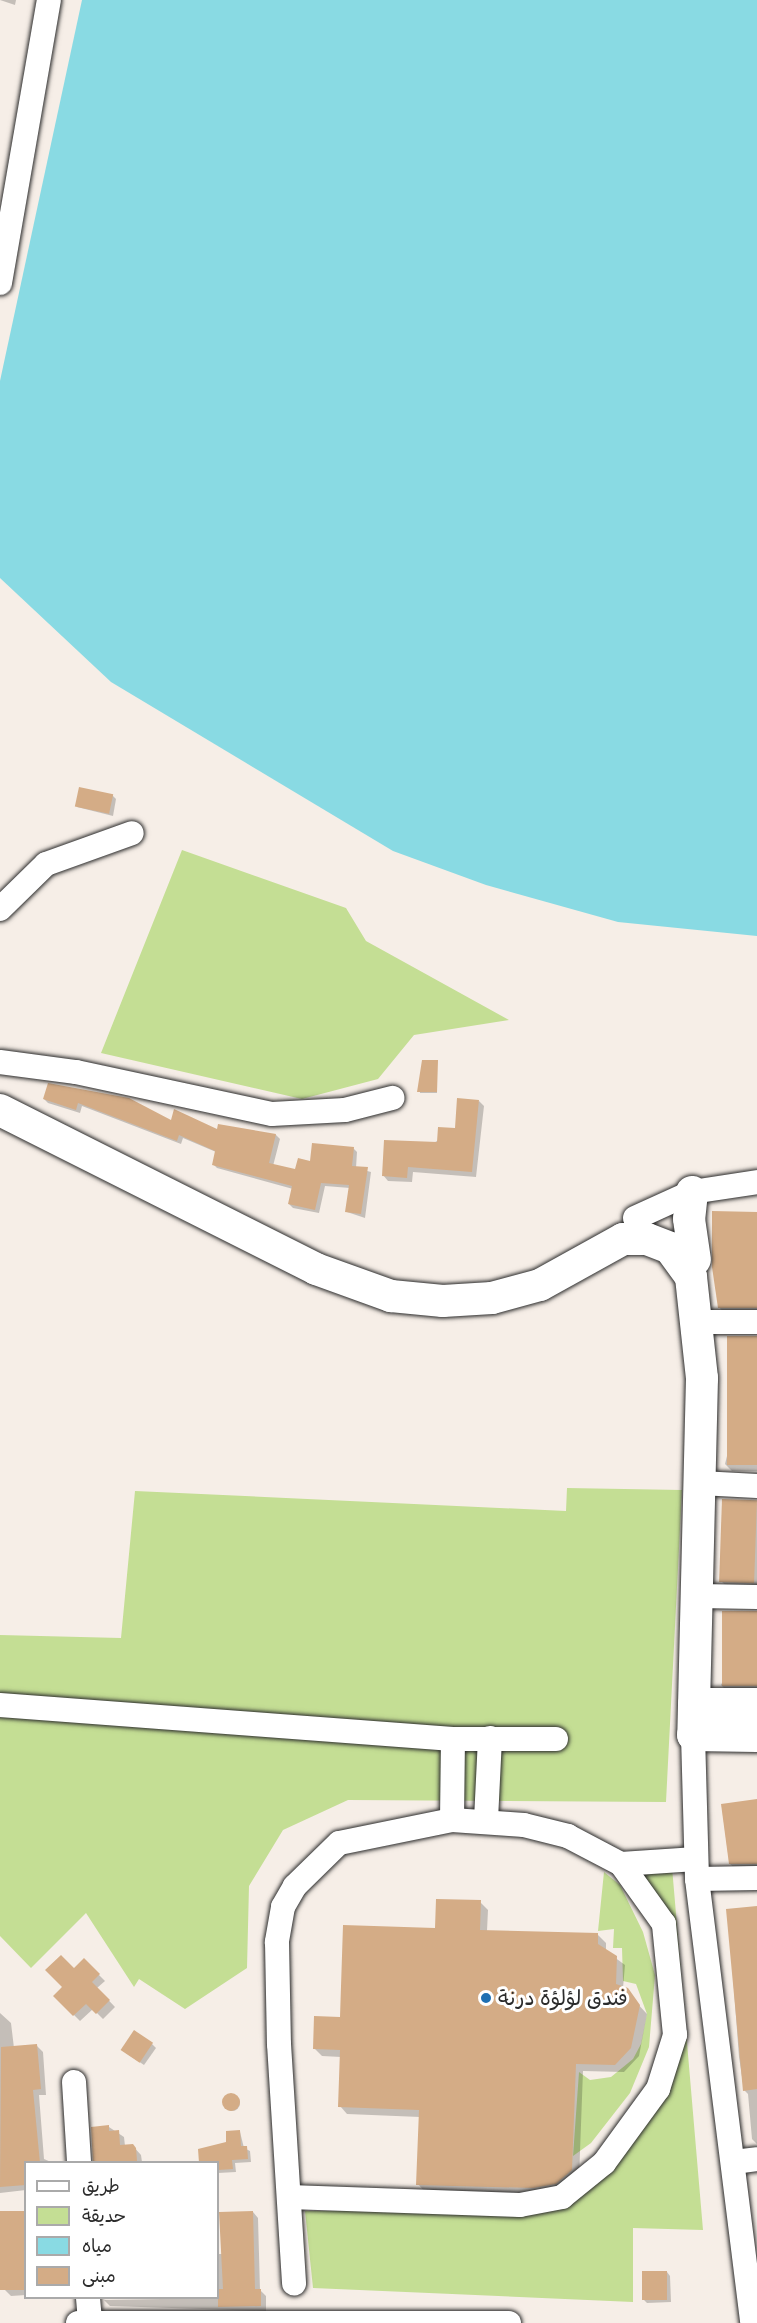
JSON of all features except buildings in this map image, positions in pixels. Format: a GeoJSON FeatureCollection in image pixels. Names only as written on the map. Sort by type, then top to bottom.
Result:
{"type":"FeatureCollection","features":[{"type":"Feature","properties":{"kind":"main road"},"geometry":{"type":"LineString","coordinates":[[0,1097],[340,1268],[398,1286],[464,1290],[518,1282],[625,1227],[661,1221],[695,1260]]}},
{"type":"Feature","properties":{"kind":"main road"},"geometry":{"type":"LineString","coordinates":[[0,1110],[316,1269],[391,1296],[444,1301],[517,1293],[555,1277],[625,1227]]}},
{"type":"Feature","properties":{"kind":"main road"},"geometry":{"type":"LineString","coordinates":[[692,1192],[689,1219],[695,1260],[706,1290],[710,1322],[702,1378]]}},
{"type":"Feature","properties":{"kind":"main road"},"geometry":{"type":"LineString","coordinates":[[625,1227],[659,1243],[686,1266],[694,1289],[702,1378],[693,1735],[757,1736]]}},
{"type":"Feature","properties":{"kind":"main road"},"geometry":{"type":"LineString","coordinates":[[694,1704],[757,1704]]}},
{"type":"Feature","properties":{"kind":"street"},"geometry":{"type":"LineString","coordinates":[[0,283],[49,0]]}},
{"type":"Feature","properties":{"kind":"street"},"geometry":{"type":"LineString","coordinates":[[0,909],[46,864],[132,833]]}},
{"type":"Feature","properties":{"kind":"street"},"geometry":{"type":"LineString","coordinates":[[0,1062],[76,1072],[272,1114],[345,1110],[392,1098]]}},
{"type":"Feature","properties":{"kind":"street"},"geometry":{"type":"LineString","coordinates":[[625,1227],[692,1192],[757,1182]]}},
{"type":"Feature","properties":{"kind":"street"},"geometry":{"type":"LineString","coordinates":[[710,1322],[757,1322]]}},
{"type":"Feature","properties":{"kind":"street"},"geometry":{"type":"LineString","coordinates":[[700,1483],[757,1486]]}},
{"type":"Feature","properties":{"kind":"street"},"geometry":{"type":"LineString","coordinates":[[698,1596],[757,1597]]}},
{"type":"Feature","properties":{"kind":"street"},"geometry":{"type":"LineString","coordinates":[[0,1706],[453,1738],[556,1739]]}},
{"type":"Feature","properties":{"kind":"street"},"geometry":{"type":"LineString","coordinates":[[693,1735],[696,1869],[746,2161],[752,2323]]}},
{"type":"Feature","properties":{"kind":"street"},"geometry":{"type":"LineString","coordinates":[[452,1820],[453,1738]]}},
{"type":"Feature","properties":{"kind":"street"},"geometry":{"type":"LineString","coordinates":[[486,1820],[490,1738]]}},
{"type":"Feature","properties":{"kind":"street"},"geometry":{"type":"LineString","coordinates":[[294,2284],[279,2044],[277,1942],[283,1907],[313,1864],[339,1843],[452,1820],[486,1820],[568,1836],[621,1864],[696,1869],[757,1878]]}},
{"type":"Feature","properties":{"kind":"street"},"geometry":{"type":"LineString","coordinates":[[289,2197],[520,2205],[562,2197],[604,2163],[658,2089],[675,2035],[664,1924],[621,1864]]}},
{"type":"Feature","properties":{"kind":"street"},"geometry":{"type":"LineString","coordinates":[[74,2082],[79,2161]]}},
{"type":"Feature","properties":{"kind":"street"},"geometry":{"type":"LineString","coordinates":[[88,2299],[90,2323]]}},
{"type":"Feature","properties":{"kind":"street"},"geometry":{"type":"LineString","coordinates":[[78,2323],[509,2323]]}},
{"type":"Feature","properties":{"kind":"green space"},"geometry":{"type":"Polygon","coordinates":[[[182,850],[346,908],[366,941],[509,1020],[414,1035],[378,1079],[302,1099],[101,1053],[182,850]]]}},
{"type":"Feature","properties":{"kind":"green space"},"geometry":{"type":"Polygon","coordinates":[[[567,1488],[682,1490],[666,1802],[348,1800],[283,1830],[249,1886],[247,1968],[185,2009],[139,1979],[134,1987],[86,1913],[31,1968],[0,1936],[0,1635],[121,1638],[135,1491],[566,1511],[567,1488]]]}},
{"type":"Feature","properties":{"kind":"green space"},"geometry":{"type":"Polygon","coordinates":[[[672,1867],[703,2230],[633,2228],[633,2302],[313,2288],[305,2211],[553,2211],[658,2089],[676,1974],[632,1871],[672,1867]]]}},
{"type":"Feature","properties":{"kind":"green space"},"geometry":{"type":"Polygon","coordinates":[[[604,1872],[620,1885],[643,1932],[655,1975],[649,2047],[630,2093],[591,2143],[573,2156],[579,2072],[590,2080],[611,2077],[633,2059],[641,2044],[647,2014],[636,1984],[623,1981],[622,1948],[613,1948],[614,1929],[598,1931],[604,1872]]]}},
{"type":"Feature","properties":{"kind":"water"},"geometry":{"type":"Polygon","coordinates":[[[82,0],[757,0],[757,936],[618,922],[486,885],[393,851],[111,682],[0,578],[0,381],[82,0]]]}},
{"type":"Feature","properties":{"kind":"place","name":"فندق لؤلؤة درنة"},"geometry":{"type":"Point","coordinates":[486,1998]}}]}
